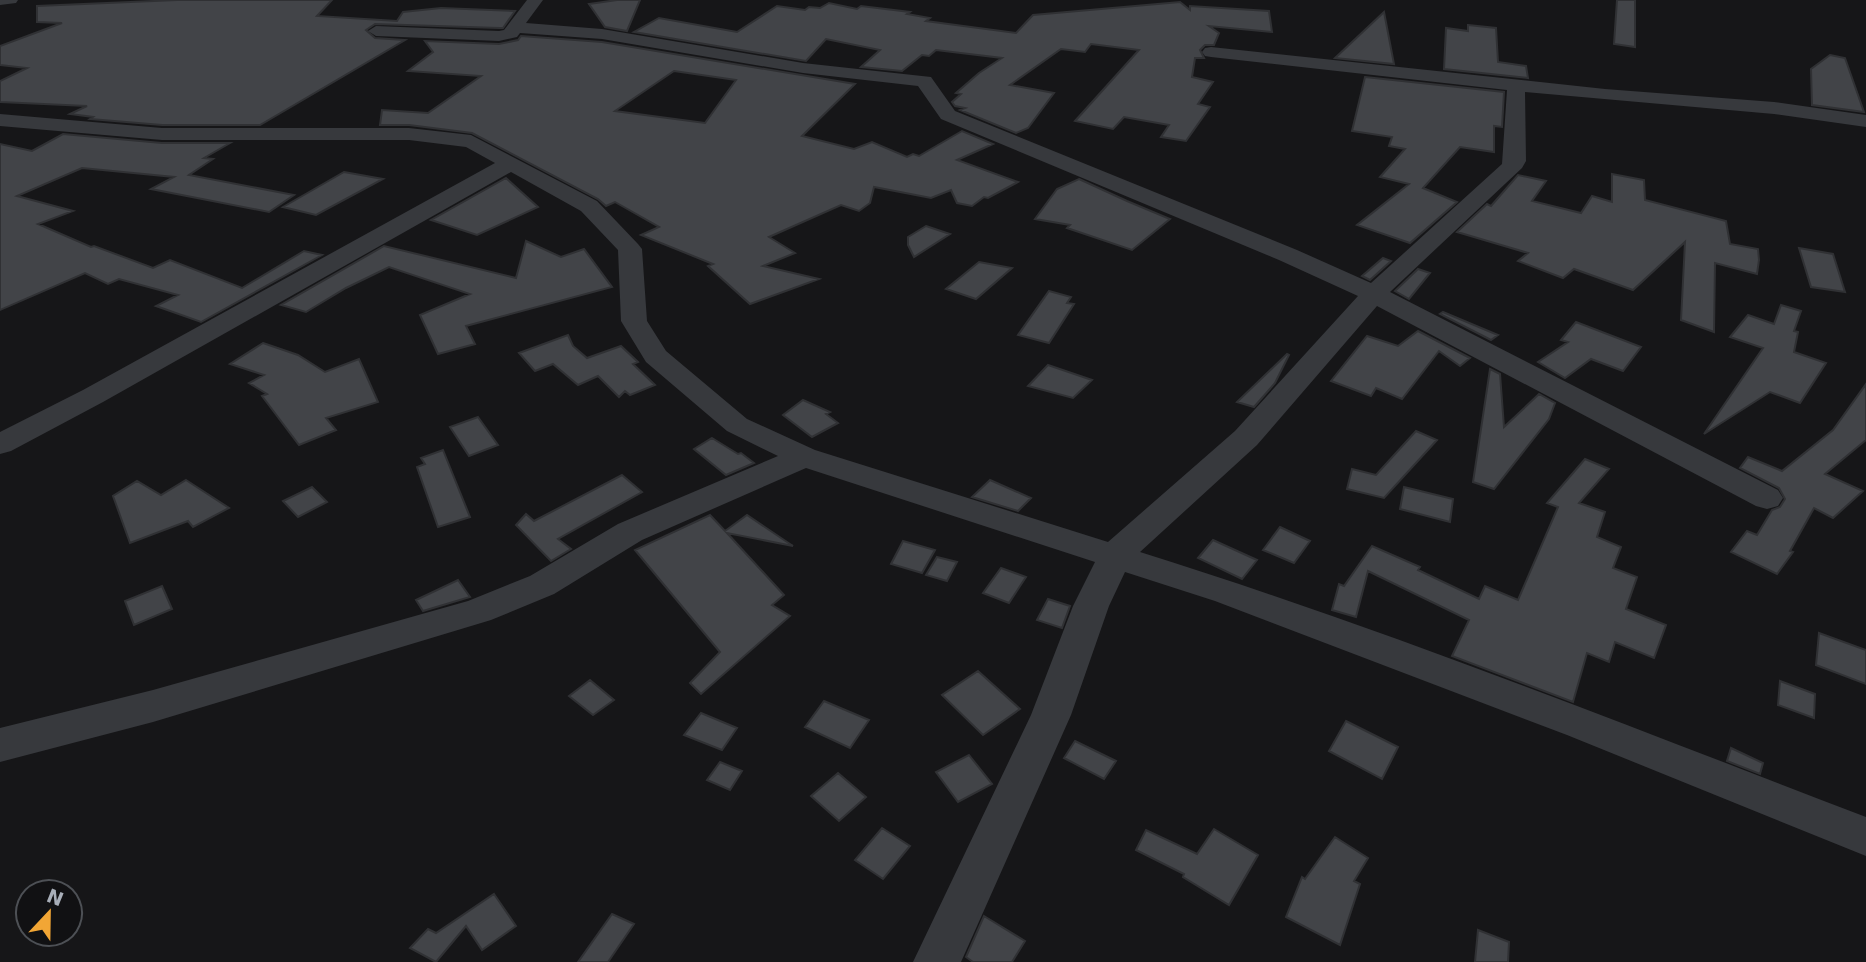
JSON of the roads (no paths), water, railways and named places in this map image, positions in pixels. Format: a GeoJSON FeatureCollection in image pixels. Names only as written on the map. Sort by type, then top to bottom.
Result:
{"type":"FeatureCollection","features":[{"type":"Feature","properties":{"kind":"street"},"geometry":{"type":"LineString","coordinates":[[0,1],[10,0]]}},
{"type":"Feature","properties":{"kind":"street"},"geometry":{"type":"LineString","coordinates":[[376,31],[499,36],[511,33],[535,0]]}},
{"type":"Feature","properties":{"kind":"street"},"geometry":{"type":"LineString","coordinates":[[514,27],[603,34],[803,68],[925,81],[948,116],[1288,255],[1374,294],[1767,498]]}},
{"type":"Feature","properties":{"kind":"street"},"geometry":{"type":"LineString","coordinates":[[1211,52],[1605,95],[1774,108],[1866,121]]}},
{"type":"Feature","properties":{"kind":"street"},"geometry":{"type":"LineString","coordinates":[[937,962],[1051,715],[1091,607],[1116,554],[1246,438],[1374,294],[1511,168],[1515,161],[1516,85]]}},
{"type":"Feature","properties":{"kind":"street"},"geometry":{"type":"LineString","coordinates":[[0,120],[174,134],[443,136],[471,141],[589,206],[630,249],[634,321],[656,356],[737,425],[804,457],[1116,554],[1227,592],[1581,724],[1866,838]]}},
{"type":"Feature","properties":{"kind":"street"},"geometry":{"type":"LineString","coordinates":[[0,444],[93,396],[511,163]]}},
{"type":"Feature","properties":{"kind":"street"},"geometry":{"type":"LineString","coordinates":[[0,745],[153,706],[478,611],[542,585],[652,521],[804,457]]}}]}
